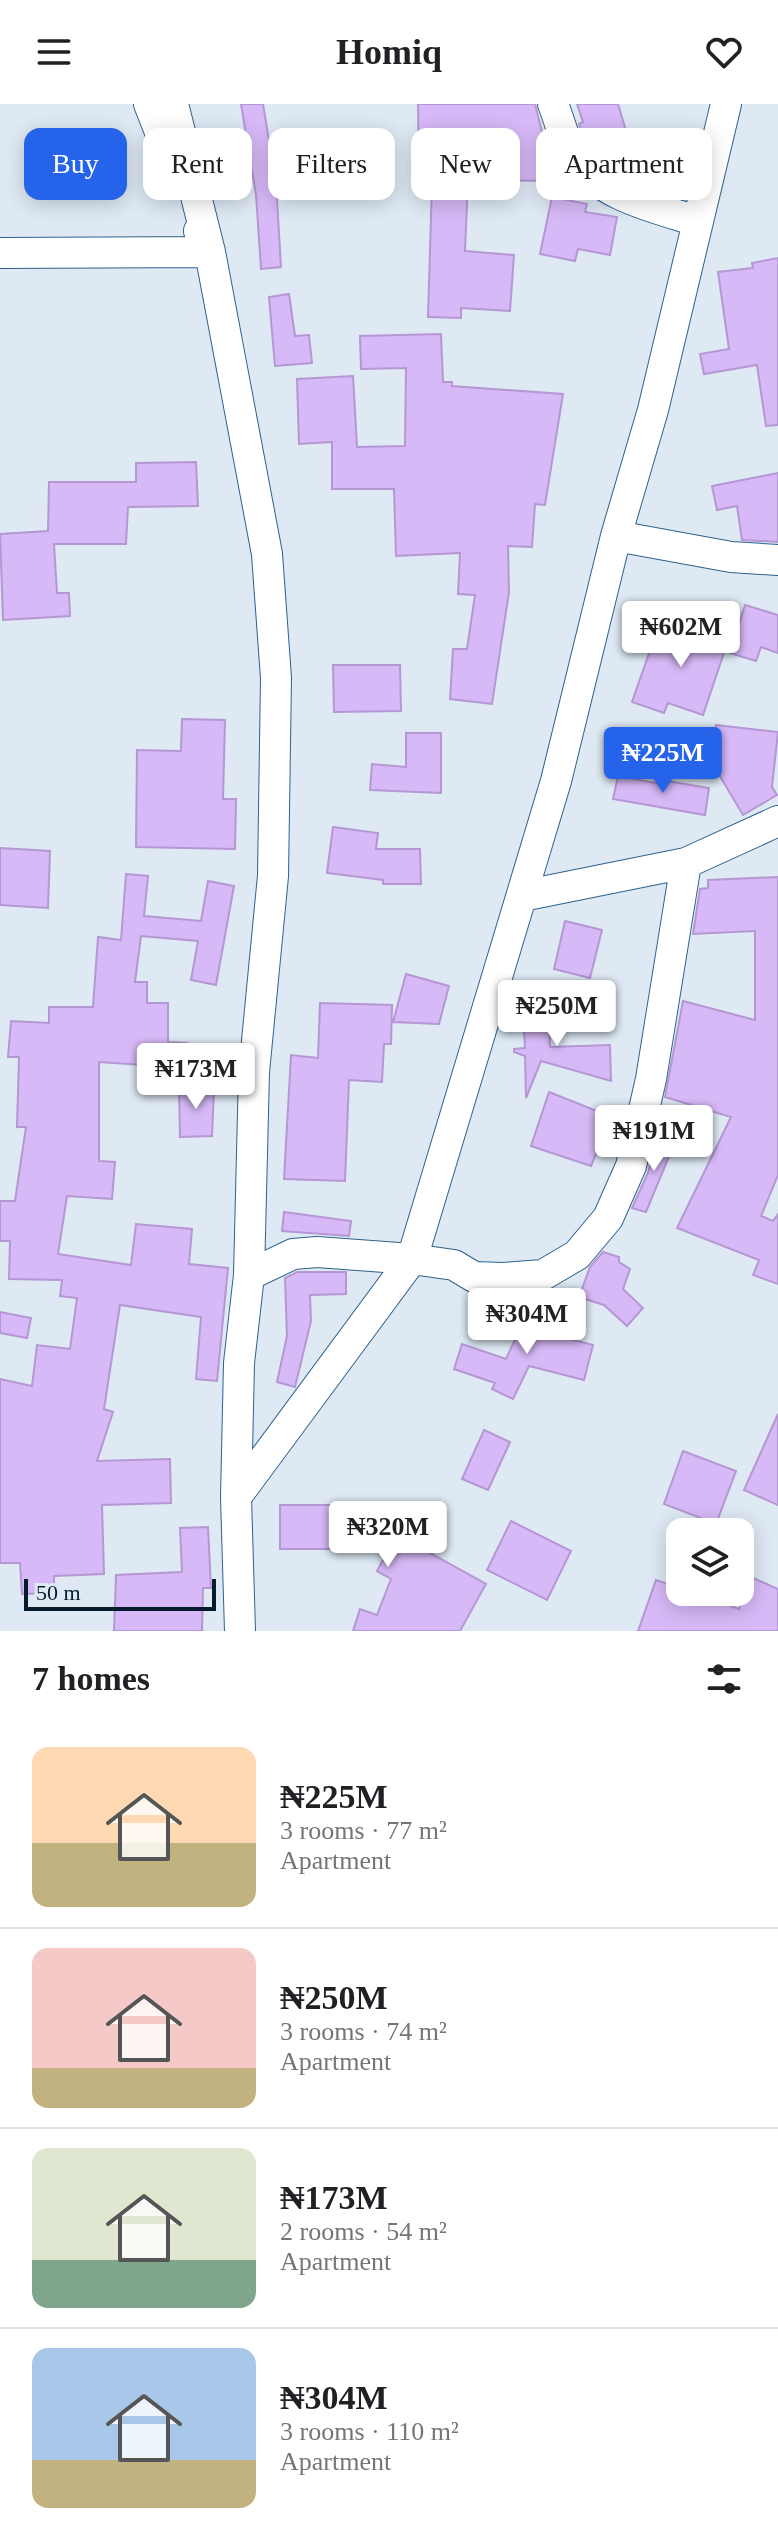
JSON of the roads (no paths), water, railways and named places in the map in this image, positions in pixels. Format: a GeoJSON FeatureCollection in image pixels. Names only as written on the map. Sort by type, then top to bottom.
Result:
{"type":"FeatureCollection","features":[{"type":"Feature","properties":{"kind":"street"},"geometry":{"type":"LineString","coordinates":[[0,253],[207,252],[149,104]]}},
{"type":"Feature","properties":{"kind":"street"},"geometry":{"type":"LineString","coordinates":[[173,104],[210,252],[267,554],[276,678],[273,876],[254,1072],[249,1275],[239,1363],[236,1497],[240,1631]]}},
{"type":"Feature","properties":{"kind":"street"},"geometry":{"type":"LineString","coordinates":[[553,104],[573,156],[584,170],[629,199],[697,221]]}},
{"type":"Feature","properties":{"kind":"street"},"geometry":{"type":"LineString","coordinates":[[236,1497],[412,1259],[522,896],[583,676],[616,536],[653,410],[726,104]]}},
{"type":"Feature","properties":{"kind":"street"},"geometry":{"type":"LineString","coordinates":[[616,536],[731,557],[778,560]]}},
{"type":"Feature","properties":{"kind":"street"},"geometry":{"type":"LineString","coordinates":[[522,896],[686,863],[778,821]]}},
{"type":"Feature","properties":{"kind":"street"},"geometry":{"type":"LineString","coordinates":[[421,1226],[454,1265],[474,1277],[543,1275],[577,1255],[608,1218],[631,1166],[651,1079],[686,863]]}},
{"type":"Feature","properties":{"kind":"street"},"geometry":{"type":"LineString","coordinates":[[249,1275],[293,1254],[317,1252],[454,1265]]}}]}
